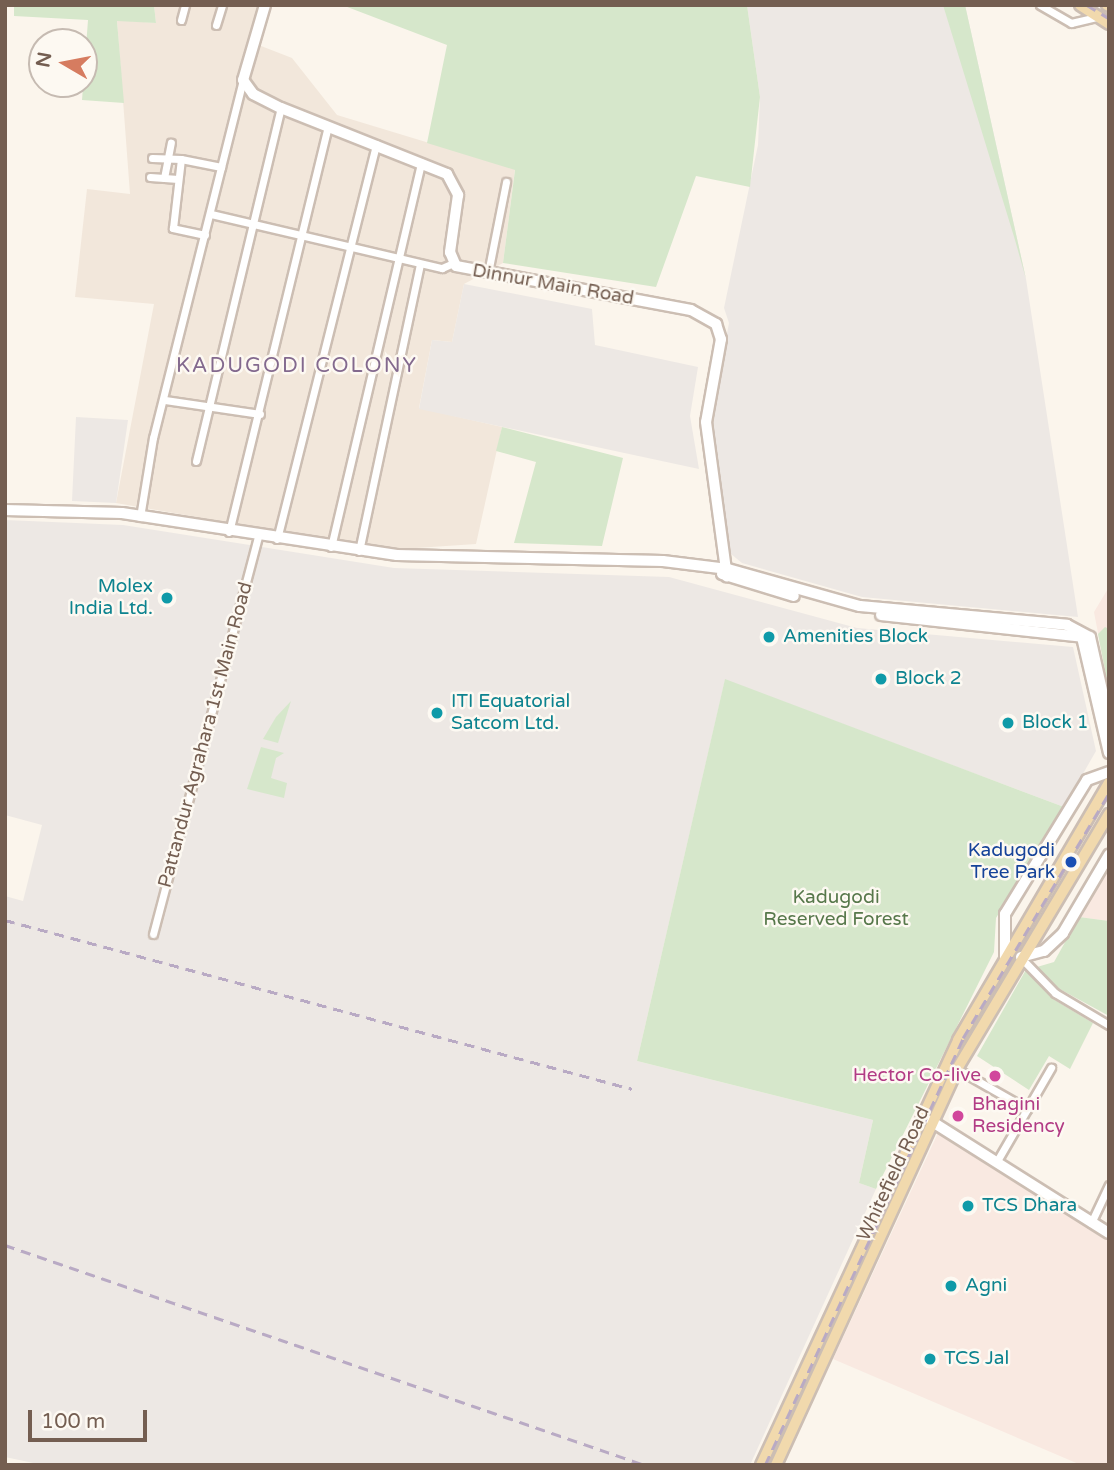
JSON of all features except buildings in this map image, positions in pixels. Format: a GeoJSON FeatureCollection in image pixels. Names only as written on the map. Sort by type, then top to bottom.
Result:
{"type":"FeatureCollection","features":[{"type":"Feature","properties":{"kind":"main road"},"geometry":{"type":"LineString","coordinates":[[1080,5],[1109,24]]}},
{"type":"Feature","properties":{"kind":"main road","name":"Whitefield Road"},"geometry":{"type":"LineString","coordinates":[[761,1465],[946,1065],[1005,957],[1109,783]]}},
{"type":"Feature","properties":{"kind":"main road","name":"Whitefield Road"},"geometry":{"type":"LineString","coordinates":[[776,1465],[957,1069],[1019,957],[1109,814]]}},
{"type":"Feature","properties":{"kind":"street"},"geometry":{"type":"LineString","coordinates":[[181,20],[185,5]]}},
{"type":"Feature","properties":{"kind":"street"},"geometry":{"type":"LineString","coordinates":[[216,25],[222,5]]}},
{"type":"Feature","properties":{"kind":"street"},"geometry":{"type":"LineString","coordinates":[[140,517],[221,167],[265,5]]}},
{"type":"Feature","properties":{"kind":"street"},"geometry":{"type":"LineString","coordinates":[[1040,5],[1071,23],[1098,17]]}},
{"type":"Feature","properties":{"kind":"street","name":"Dinnur Main Road"},"geometry":{"type":"LineString","coordinates":[[243,80],[253,94],[281,108],[422,161],[447,174],[457,189],[453,263],[488,273],[691,310],[716,324],[721,339],[706,422],[728,573]]}},
{"type":"Feature","properties":{"kind":"street"},"geometry":{"type":"LineString","coordinates":[[196,460],[211,407],[281,108]]}},
{"type":"Feature","properties":{"kind":"street"},"geometry":{"type":"LineString","coordinates":[[229,532],[328,127]]}},
{"type":"Feature","properties":{"kind":"street"},"geometry":{"type":"LineString","coordinates":[[164,178],[171,143]]}},
{"type":"Feature","properties":{"kind":"street"},"geometry":{"type":"LineString","coordinates":[[277,539],[348,246],[376,144]]}},
{"type":"Feature","properties":{"kind":"street"},"geometry":{"type":"LineString","coordinates":[[152,158],[181,159],[221,167]]}},
{"type":"Feature","properties":{"kind":"street"},"geometry":{"type":"LineString","coordinates":[[181,159],[173,228],[205,235]]}},
{"type":"Feature","properties":{"kind":"street"},"geometry":{"type":"LineString","coordinates":[[331,547],[396,258],[422,161]]}},
{"type":"Feature","properties":{"kind":"street"},"geometry":{"type":"LineString","coordinates":[[150,177],[177,179]]}},
{"type":"Feature","properties":{"kind":"street"},"geometry":{"type":"LineString","coordinates":[[488,273],[506,182]]}},
{"type":"Feature","properties":{"kind":"street"},"geometry":{"type":"LineString","coordinates":[[211,214],[420,264],[446,268],[453,263]]}},
{"type":"Feature","properties":{"kind":"street"},"geometry":{"type":"LineString","coordinates":[[359,551],[420,264]]}},
{"type":"Feature","properties":{"kind":"street"},"geometry":{"type":"LineString","coordinates":[[165,400],[260,414]]}},
{"type":"Feature","properties":{"kind":"street"},"geometry":{"type":"LineString","coordinates":[[5,510],[140,517],[359,551],[663,561],[716,570],[860,606],[1080,628],[1090,637],[1109,721]]}},
{"type":"Feature","properties":{"kind":"street","name":"Pattandur Agrahara 1st Main Road"},"geometry":{"type":"LineString","coordinates":[[153,934],[258,536]]}},
{"type":"Feature","properties":{"kind":"street"},"geometry":{"type":"LineString","coordinates":[[728,573],[860,612],[1078,635],[1109,752]]}},
{"type":"Feature","properties":{"kind":"street"},"geometry":{"type":"LineString","coordinates":[[1005,957],[1005,914],[1087,780],[1109,772]]}},
{"type":"Feature","properties":{"kind":"street"},"geometry":{"type":"LineString","coordinates":[[1019,957],[1044,951],[1063,933],[1109,855]]}},
{"type":"Feature","properties":{"kind":"street"},"geometry":{"type":"LineString","coordinates":[[1019,957],[1055,993],[1109,1024]]}},
{"type":"Feature","properties":{"kind":"street"},"geometry":{"type":"LineString","coordinates":[[998,1161],[1051,1068]]}},
{"type":"Feature","properties":{"kind":"street"},"geometry":{"type":"LineString","coordinates":[[957,1069],[1027,1109]]}},
{"type":"Feature","properties":{"kind":"street"},"geometry":{"type":"LineString","coordinates":[[931,1121],[1109,1233]]}},
{"type":"Feature","properties":{"kind":"street"},"geometry":{"type":"LineString","coordinates":[[1091,1223],[1109,1185]]}},
{"type":"Feature","properties":{"kind":"shaded area"},"geometry":{"type":"Polygon","coordinates":[[[154,5],[258,5],[248,41],[292,58],[337,115],[515,169],[503,263],[464,284],[452,342],[432,340],[419,408],[502,427],[476,544],[386,550],[116,503],[154,304],[75,297],[87,189],[130,194],[117,20],[156,23],[154,5]]]}},
{"type":"Feature","properties":{"kind":"shaded area"},"geometry":{"type":"Polygon","coordinates":[[[747,5],[965,5],[1026,279],[1078,617],[862,597],[742,563],[731,554],[711,416],[729,323],[724,308],[758,145],[760,97],[747,5]]]}},
{"type":"Feature","properties":{"kind":"shaded area"},"geometry":{"type":"Polygon","coordinates":[[[464,284],[592,309],[595,345],[698,367],[690,416],[699,469],[419,409],[432,340],[452,342],[464,284]]]}},
{"type":"Feature","properties":{"kind":"shaded area"},"geometry":{"type":"Polygon","coordinates":[[[76,417],[128,420],[116,503],[72,501],[76,417]]]}},
{"type":"Feature","properties":{"kind":"shaded area"},"geometry":{"type":"Polygon","coordinates":[[[5,520],[123,525],[394,568],[669,577],[857,628],[1073,647],[1096,751],[1064,807],[725,680],[637,1061],[873,1120],[859,1183],[876,1189],[750,1465],[43,1465],[5,1457],[5,896],[23,901],[42,825],[5,815],[5,520]]]}},
{"type":"Feature","properties":{"kind":"shaded area"},"geometry":{"type":"Polygon","coordinates":[[[1109,587],[1109,691],[1094,612],[1109,587]]]}},
{"type":"Feature","properties":{"kind":"shaded area"},"geometry":{"type":"Polygon","coordinates":[[[1109,868],[1109,921],[1079,917],[1109,868]]]}},
{"type":"Feature","properties":{"kind":"shaded area"},"geometry":{"type":"Polygon","coordinates":[[[938,1133],[1109,1238],[1109,1465],[1081,1465],[833,1359],[938,1133]]]}},
{"type":"Feature","properties":{"kind":"green space"},"geometry":{"type":"Polygon","coordinates":[[[14,5],[154,5],[156,23],[117,21],[124,103],[82,100],[98,98],[98,28],[87,28],[88,20],[14,16],[14,5]]]}},
{"type":"Feature","properties":{"kind":"green space"},"geometry":{"type":"Polygon","coordinates":[[[342,5],[747,5],[760,97],[750,187],[696,176],[656,287],[503,263],[515,170],[427,143],[447,45],[342,5]]]}},
{"type":"Feature","properties":{"kind":"green space"},"geometry":{"type":"Polygon","coordinates":[[[943,5],[965,5],[1026,279],[1015,240],[943,5]]]}},
{"type":"Feature","properties":{"kind":"green space"},"geometry":{"type":"Polygon","coordinates":[[[502,427],[623,458],[602,546],[514,543],[536,462],[496,451],[502,427]]]}},
{"type":"Feature","properties":{"kind":"green space"},"geometry":{"type":"Polygon","coordinates":[[[1105,627],[1109,629],[1109,691],[1098,634],[1105,627]]]}},
{"type":"Feature","properties":{"kind":"green space","name":"Kadugodi Reserved Forest"},"geometry":{"type":"Polygon","coordinates":[[[725,679],[1064,807],[996,918],[994,952],[876,1189],[859,1183],[873,1120],[637,1061],[725,679]]]}},
{"type":"Feature","properties":{"kind":"green space"},"geometry":{"type":"Polygon","coordinates":[[[291,701],[278,743],[263,739],[276,717],[291,701]]]}},
{"type":"Feature","properties":{"kind":"green space"},"geometry":{"type":"Polygon","coordinates":[[[261,747],[284,753],[276,758],[271,778],[287,783],[284,798],[247,789],[261,747]]]}},
{"type":"Feature","properties":{"kind":"green space"},"geometry":{"type":"Polygon","coordinates":[[[1079,917],[1109,921],[1109,1016],[1056,987],[1037,967],[1054,962],[1079,917]]]}},
{"type":"Feature","properties":{"kind":"green space"},"geometry":{"type":"Polygon","coordinates":[[[1027,968],[1053,999],[1093,1023],[1070,1069],[1049,1056],[1029,1090],[977,1056],[1027,968]]]}},
{"type":"Feature","properties":{"kind":"railway"},"geometry":{"type":"LineString","coordinates":[[1087,5],[1109,18]]}},
{"type":"Feature","properties":{"kind":"railway"},"geometry":{"type":"LineString","coordinates":[[765,1465],[963,1038],[1109,793]]}},
{"type":"Feature","properties":{"kind":"railway"},"geometry":{"type":"LineString","coordinates":[[5,920],[632,1089]]}},
{"type":"Feature","properties":{"kind":"railway"},"geometry":{"type":"LineString","coordinates":[[5,1245],[645,1465]]}},
{"type":"Feature","properties":{"kind":"place","name":"Molex India Ltd."},"geometry":{"type":"Point","coordinates":[167,598]}},
{"type":"Feature","properties":{"kind":"place","name":"Amenities Block"},"geometry":{"type":"Point","coordinates":[769,637]}},
{"type":"Feature","properties":{"kind":"place","name":"Block 2"},"geometry":{"type":"Point","coordinates":[881,679]}},
{"type":"Feature","properties":{"kind":"place","name":"ITI Equatorial Satcom Ltd."},"geometry":{"type":"Point","coordinates":[437,713]}},
{"type":"Feature","properties":{"kind":"place","name":"Block 1"},"geometry":{"type":"Point","coordinates":[1008,723]}},
{"type":"Feature","properties":{"kind":"place","name":"Kadugodi Tree Park"},"geometry":{"type":"Point","coordinates":[1071,862]}},
{"type":"Feature","properties":{"kind":"place","name":"Hector Co-live"},"geometry":{"type":"Point","coordinates":[995,1076]}},
{"type":"Feature","properties":{"kind":"place","name":"Bhagini Residency"},"geometry":{"type":"Point","coordinates":[958,1116]}},
{"type":"Feature","properties":{"kind":"place","name":"TCS Dhara"},"geometry":{"type":"Point","coordinates":[968,1206]}},
{"type":"Feature","properties":{"kind":"place","name":"Agni"},"geometry":{"type":"Point","coordinates":[951,1286]}},
{"type":"Feature","properties":{"kind":"place","name":"TCS Jal"},"geometry":{"type":"Point","coordinates":[930,1359]}},
{"type":"Feature","properties":{"kind":"district","name":"KADUGODI COLONY"},"geometry":{"type":"Point","coordinates":[297,366]}}]}
